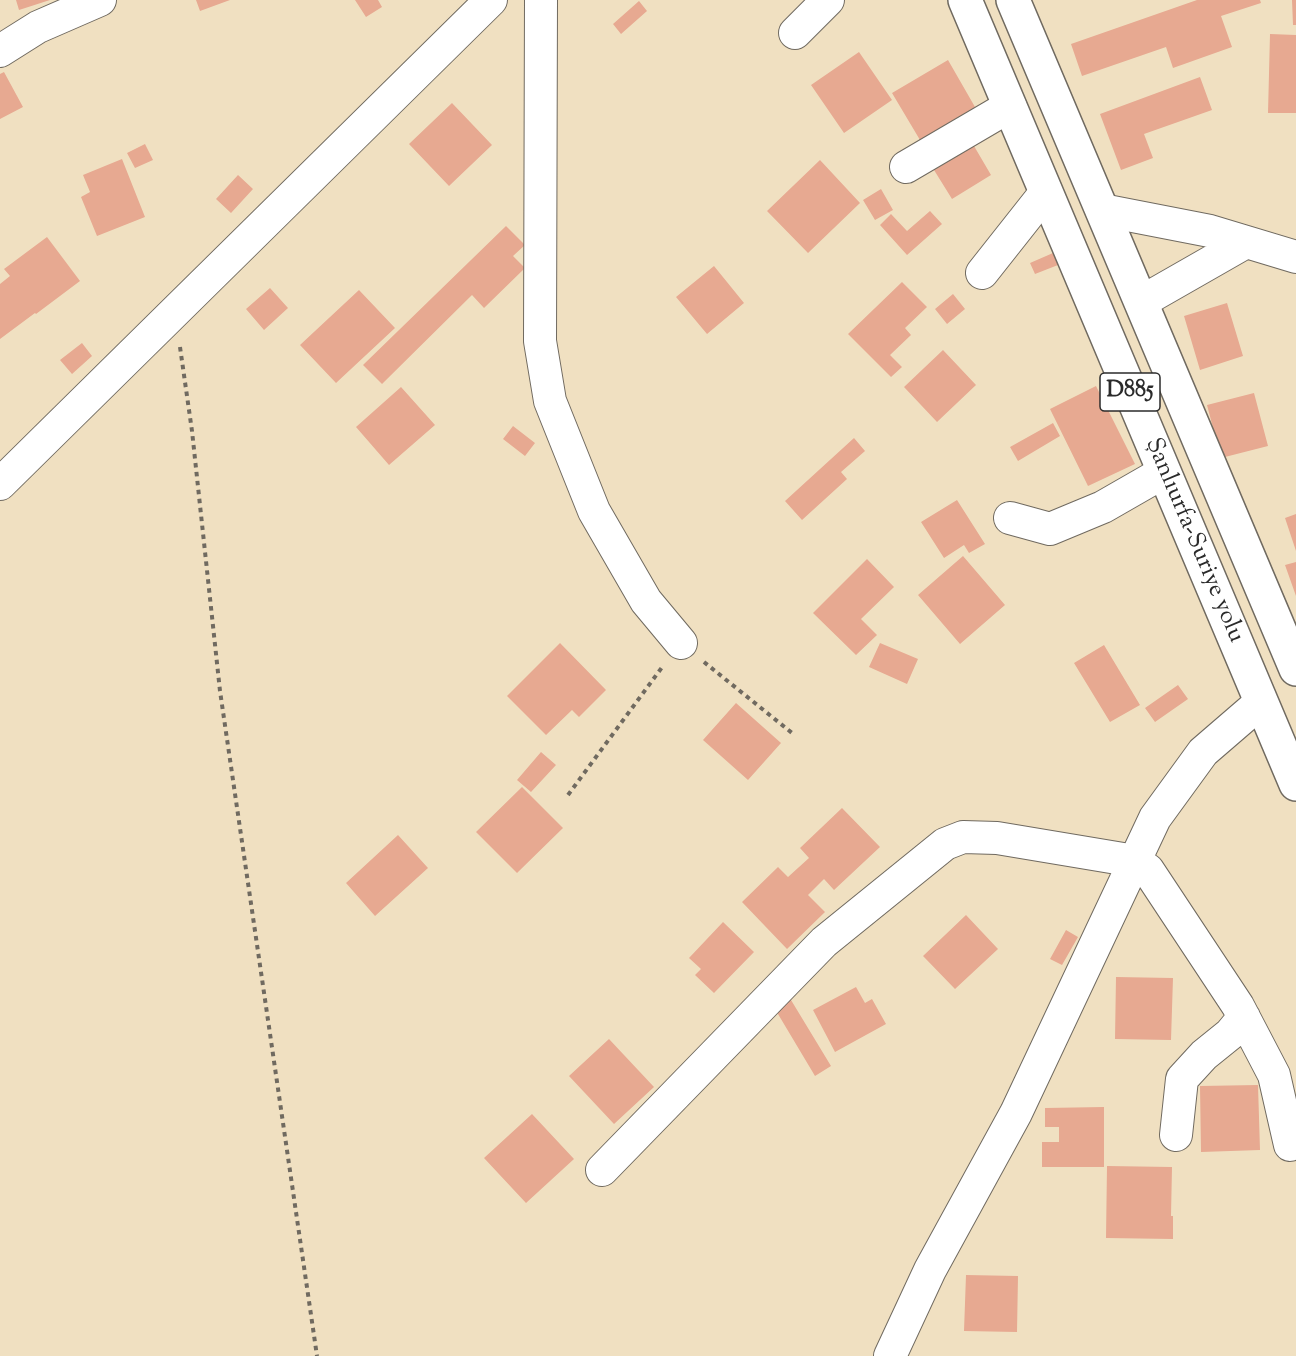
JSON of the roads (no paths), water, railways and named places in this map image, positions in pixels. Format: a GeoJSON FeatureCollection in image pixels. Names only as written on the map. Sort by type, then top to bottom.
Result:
{"type":"FeatureCollection","features":[{"type":"Feature","properties":{"kind":"highway","name":"Şanlıurfa-Suriye yolu"},"geometry":{"type":"LineString","coordinates":[[965,0],[1296,784]]}},
{"type":"Feature","properties":{"kind":"highway","name":"Şanlıurfa-Suriye yolu"},"geometry":{"type":"LineString","coordinates":[[1013,0],[1296,669]]}},
{"type":"Feature","properties":{"kind":"street"},"geometry":{"type":"LineString","coordinates":[[0,51],[38,27],[100,0]]}},
{"type":"Feature","properties":{"kind":"street"},"geometry":{"type":"LineString","coordinates":[[0,484],[491,0]]}},
{"type":"Feature","properties":{"kind":"street"},"geometry":{"type":"LineString","coordinates":[[541,0],[540,341],[550,401],[594,511],[646,601],[681,643]]}},
{"type":"Feature","properties":{"kind":"street"},"geometry":{"type":"LineString","coordinates":[[795,33],[828,0]]}},
{"type":"Feature","properties":{"kind":"street"},"geometry":{"type":"LineString","coordinates":[[906,167],[1010,106]]}},
{"type":"Feature","properties":{"kind":"street"},"geometry":{"type":"LineString","coordinates":[[982,273],[1046,192]]}},
{"type":"Feature","properties":{"kind":"street"},"geometry":{"type":"LineString","coordinates":[[1102,210],[1210,231],[1296,257]]}},
{"type":"Feature","properties":{"kind":"street"},"geometry":{"type":"LineString","coordinates":[[1141,302],[1246,242]]}},
{"type":"Feature","properties":{"kind":"street"},"geometry":{"type":"LineString","coordinates":[[1010,518],[1050,529],[1103,507],[1164,471]]}},
{"type":"Feature","properties":{"kind":"street"},"geometry":{"type":"LineString","coordinates":[[890,1356],[930,1270],[1016,1113],[1155,818],[1203,752],[1261,702]]}},
{"type":"Feature","properties":{"kind":"street"},"geometry":{"type":"LineString","coordinates":[[602,1170],[824,942],[945,844],[963,837],[997,838],[1135,861],[1148,870],[1238,1006],[1274,1075],[1290,1145]]}},
{"type":"Feature","properties":{"kind":"street"},"geometry":{"type":"LineString","coordinates":[[1176,1135],[1182,1079],[1204,1055],[1230,1034],[1244,1017]]}}]}
